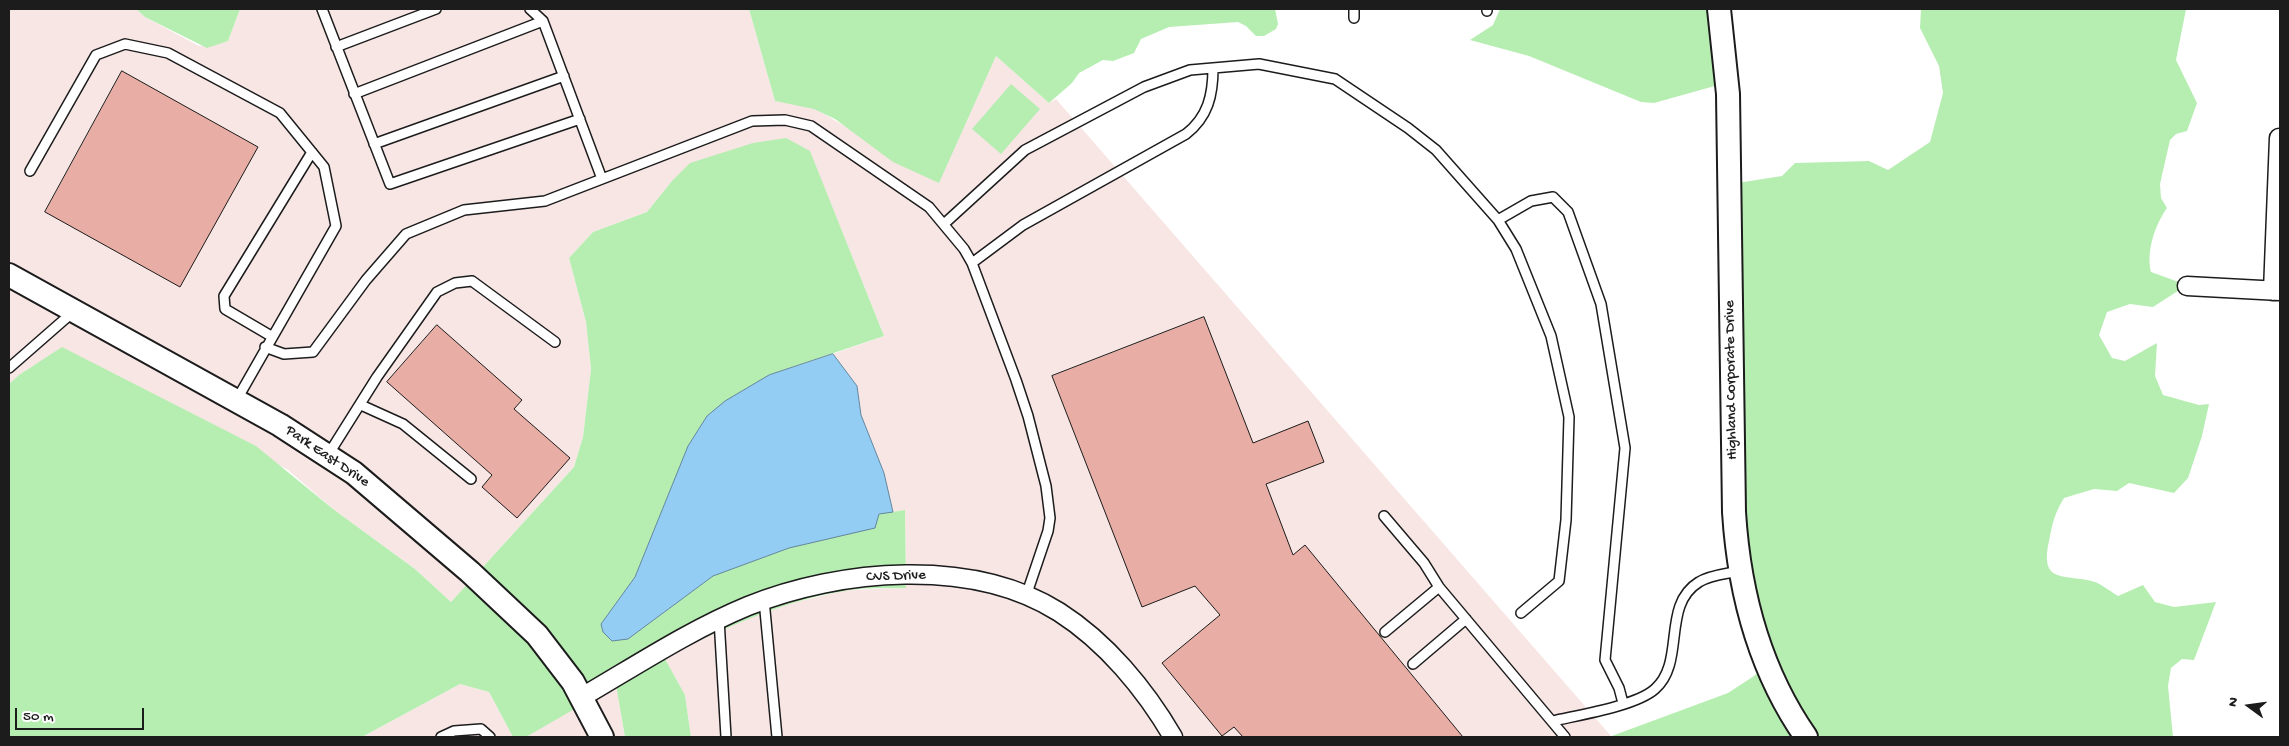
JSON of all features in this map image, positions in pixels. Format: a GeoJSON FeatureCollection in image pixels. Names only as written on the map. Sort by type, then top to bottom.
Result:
{"type":"FeatureCollection","features":[{"type":"Feature","properties":{"kind":"street","name":"Highland Corporate Drive"},"geometry":{"type":"LineString","coordinates":[[1719,9],[1728,94],[1734,512],[1739,571],[1746,601],[1765,660],[1786,704],[1806,737]]}},
{"type":"Feature","properties":{"kind":"street"},"geometry":{"type":"LineString","coordinates":[[2187,286],[2277,291],[2279,138]]}},
{"type":"Feature","properties":{"kind":"street","name":"Park East Drive"},"geometry":{"type":"LineString","coordinates":[[9,275],[235,401],[328,455],[354,473],[377,491],[524,621],[550,650],[582,697],[602,737]]}},
{"type":"Feature","properties":{"kind":"street","name":"CVS Drive"},"geometry":{"type":"LineString","coordinates":[[582,697],[680,639],[719,619],[764,600],[835,581],[907,575],[976,581],[1026,596],[1059,612],[1099,643],[1140,690],[1173,737]]}},
{"type":"Feature","properties":{"kind":"lane"},"geometry":{"type":"LineString","coordinates":[[322,9],[390,184],[580,119]]}},
{"type":"Feature","properties":{"kind":"lane"},"geometry":{"type":"LineString","coordinates":[[336,47],[436,9]]}},
{"type":"Feature","properties":{"kind":"lane"},"geometry":{"type":"LineString","coordinates":[[530,9],[544,21],[602,179]]}},
{"type":"Feature","properties":{"kind":"lane"},"geometry":{"type":"LineString","coordinates":[[354,94],[544,21]]}},
{"type":"Feature","properties":{"kind":"lane"},"geometry":{"type":"LineString","coordinates":[[30,171],[96,54],[125,44],[168,52],[280,113],[324,167],[336,226],[235,401]]}},
{"type":"Feature","properties":{"kind":"lane"},"geometry":{"type":"LineString","coordinates":[[944,224],[1025,150],[1144,87],[1190,70],[1259,64],[1335,79],[1408,128],[1436,150],[1498,220],[1516,249],[1551,336],[1569,417],[1566,520],[1559,581],[1520,614]]}},
{"type":"Feature","properties":{"kind":"lane"},"geometry":{"type":"LineString","coordinates":[[972,263],[1023,225],[1186,134],[1197,125],[1209,104],[1213,88],[1213,68]]}},
{"type":"Feature","properties":{"kind":"lane"},"geometry":{"type":"LineString","coordinates":[[374,144],[564,76]]}},
{"type":"Feature","properties":{"kind":"lane"},"geometry":{"type":"LineString","coordinates":[[265,347],[284,354],[313,352],[366,280],[406,234],[464,210],[545,201],[752,121],[785,120],[810,126],[929,207],[964,249],[972,263],[1028,416],[1047,494],[1050,518],[1048,532],[1026,596]]}},
{"type":"Feature","properties":{"kind":"lane"},"geometry":{"type":"LineString","coordinates":[[271,336],[225,309],[224,296],[312,152]]}},
{"type":"Feature","properties":{"kind":"lane"},"geometry":{"type":"LineString","coordinates":[[1498,220],[1531,201],[1553,197],[1568,212],[1601,304],[1625,448],[1605,660],[1619,688],[1623,703]]}},
{"type":"Feature","properties":{"kind":"lane"},"geometry":{"type":"LineString","coordinates":[[328,455],[377,377],[437,292],[455,283],[472,281],[556,342]]}},
{"type":"Feature","properties":{"kind":"lane"},"geometry":{"type":"LineString","coordinates":[[9,368],[73,312]]}},
{"type":"Feature","properties":{"kind":"lane"},"geometry":{"type":"LineString","coordinates":[[361,405],[403,424],[471,479]]}},
{"type":"Feature","properties":{"kind":"lane"},"geometry":{"type":"LineString","coordinates":[[1384,516],[1424,563],[1439,587],[1566,737]]}},
{"type":"Feature","properties":{"kind":"lane"},"geometry":{"type":"LineString","coordinates":[[1553,721],[1646,696],[1661,684],[1671,660],[1680,608],[1693,586],[1708,578],[1739,571]]}},
{"type":"Feature","properties":{"kind":"lane"},"geometry":{"type":"LineString","coordinates":[[1385,632],[1439,587]]}},
{"type":"Feature","properties":{"kind":"lane"},"geometry":{"type":"LineString","coordinates":[[764,600],[777,737]]}},
{"type":"Feature","properties":{"kind":"lane"},"geometry":{"type":"LineString","coordinates":[[719,619],[726,737]]}},
{"type":"Feature","properties":{"kind":"lane"},"geometry":{"type":"LineString","coordinates":[[1413,664],[1466,619]]}},
{"type":"Feature","properties":{"kind":"lane"},"geometry":{"type":"LineString","coordinates":[[441,737],[454,731],[481,729],[490,737]]}},
{"type":"Feature","properties":{"kind":"shaded area"},"geometry":{"type":"Polygon","coordinates":[[[9,9],[136,9],[145,17],[199,46],[228,41],[240,9],[749,9],[775,101],[814,108],[939,182],[996,56],[1049,103],[1056,99],[1611,736],[691,737],[685,695],[664,657],[733,625],[780,606],[846,590],[906,588],[905,510],[893,512],[884,473],[861,415],[857,386],[833,354],[884,336],[839,224],[806,149],[672,181],[647,212],[593,232],[569,258],[586,322],[591,369],[583,437],[574,467],[451,602],[415,569],[333,509],[288,470],[62,348],[19,375],[9,384],[9,9]]]}},
{"type":"Feature","properties":{"kind":"shaded area"},"geometry":{"type":"Polygon","coordinates":[[[460,684],[489,692],[513,737],[362,737],[460,684]]]}},
{"type":"Feature","properties":{"kind":"shaded area"},"geometry":{"type":"Polygon","coordinates":[[[616,685],[625,737],[526,737],[552,721],[616,685]]]}},
{"type":"Feature","properties":{"kind":"green space"},"geometry":{"type":"Polygon","coordinates":[[[136,9],[240,9],[228,41],[207,48],[145,17],[136,9]]]}},
{"type":"Feature","properties":{"kind":"green space"},"geometry":{"type":"Polygon","coordinates":[[[749,9],[1275,9],[1278,24],[1276,29],[1264,36],[1256,36],[1246,26],[1238,22],[1169,27],[1141,39],[1134,53],[1113,61],[1103,60],[1079,73],[1072,83],[1049,103],[996,56],[939,183],[893,162],[835,119],[814,109],[775,101],[749,9]]]}},
{"type":"Feature","properties":{"kind":"green space"},"geometry":{"type":"Polygon","coordinates":[[[1500,9],[1722,9],[1729,82],[1654,103],[1641,102],[1529,56],[1470,40],[1493,25],[1500,9]]]}},
{"type":"Feature","properties":{"kind":"green space"},"geometry":{"type":"Polygon","coordinates":[[[1921,9],[2186,9],[2176,60],[2197,103],[2187,131],[2176,134],[2170,140],[2160,184],[2161,198],[2167,208],[2155,230],[2150,264],[2151,272],[2187,285],[2153,307],[2130,304],[2107,312],[2099,335],[2112,358],[2125,361],[2157,343],[2155,376],[2163,395],[2199,405],[2209,404],[2202,436],[2188,478],[2174,493],[2129,483],[2117,491],[2094,489],[2064,498],[2054,519],[2047,555],[2048,565],[2057,575],[2095,582],[2118,596],[2143,585],[2155,602],[2174,607],[2216,602],[2194,660],[2182,659],[2171,668],[2168,686],[2173,737],[1609,737],[1728,693],[1754,676],[1771,661],[1745,569],[1737,183],[1782,176],[1795,163],[1869,161],[1888,170],[1930,142],[1943,93],[1939,66],[1920,28],[1921,9]]]}},
{"type":"Feature","properties":{"kind":"green space"},"geometry":{"type":"Polygon","coordinates":[[[1011,84],[1040,109],[1001,154],[972,129],[1011,84]]]}},
{"type":"Feature","properties":{"kind":"green space"},"geometry":{"type":"Polygon","coordinates":[[[786,138],[810,151],[884,336],[769,375],[707,416],[688,446],[635,577],[601,624],[603,632],[628,639],[713,576],[879,514],[905,510],[906,588],[852,590],[797,602],[752,618],[664,657],[685,695],[691,737],[625,737],[616,685],[526,737],[513,737],[489,692],[460,684],[362,737],[9,737],[9,384],[19,375],[62,347],[256,446],[333,509],[415,569],[451,602],[574,467],[583,437],[591,369],[586,322],[569,258],[593,232],[647,212],[672,181],[690,163],[753,143],[786,138]]]}},
{"type":"Feature","properties":{"kind":"water"},"geometry":{"type":"Polygon","coordinates":[[[833,354],[857,386],[861,415],[884,473],[893,512],[879,514],[875,528],[789,548],[713,576],[628,639],[612,641],[603,632],[601,624],[635,577],[688,446],[707,416],[725,401],[769,375],[833,354]]]}},
{"type":"Feature","properties":{"kind":"building"},"geometry":{"type":"Polygon","coordinates":[[[122,71],[258,147],[180,287],[45,212],[122,71]]]}},
{"type":"Feature","properties":{"kind":"building"},"geometry":{"type":"Polygon","coordinates":[[[1204,317],[1253,443],[1308,421],[1324,462],[1266,484],[1293,555],[1305,545],[1463,737],[1243,737],[1234,727],[1222,736],[1162,663],[1220,615],[1195,586],[1142,607],[1052,376],[1204,317]]]}},
{"type":"Feature","properties":{"kind":"building"},"geometry":{"type":"Polygon","coordinates":[[[437,325],[522,400],[514,409],[570,458],[517,518],[482,487],[492,475],[387,382],[437,325]]]}}]}
